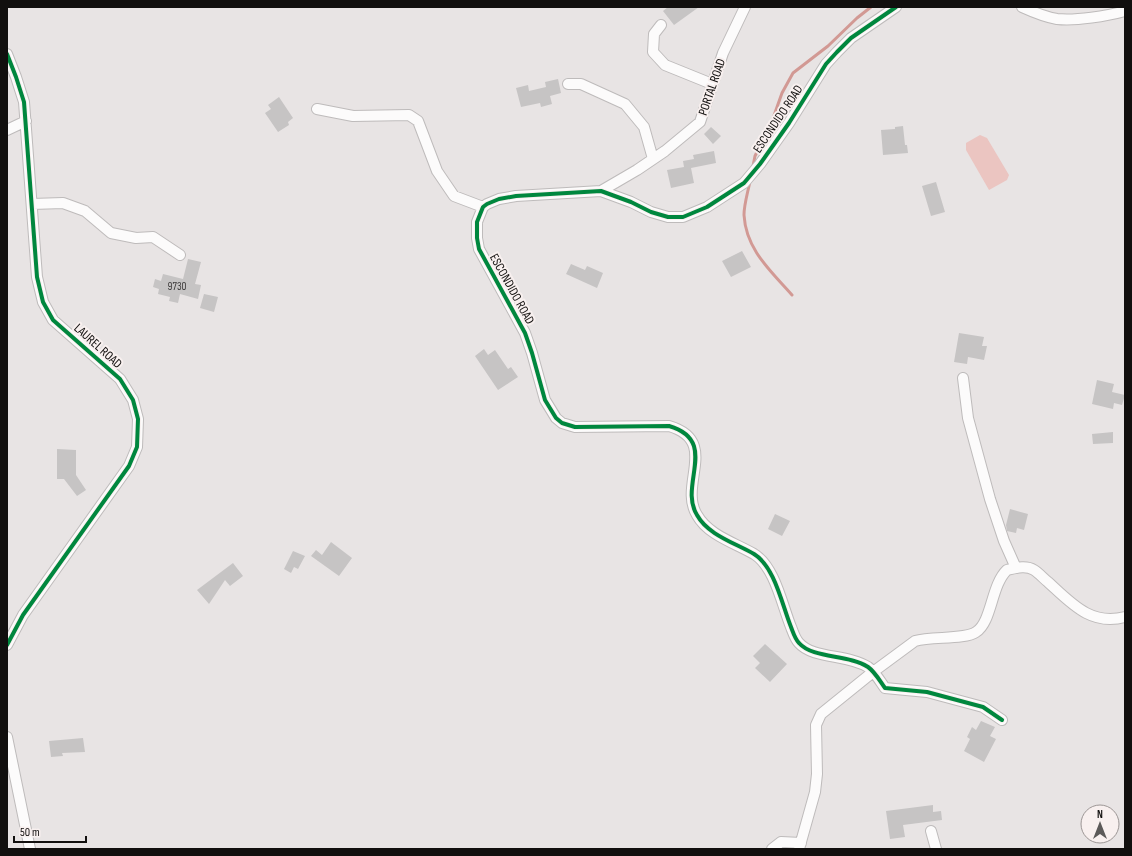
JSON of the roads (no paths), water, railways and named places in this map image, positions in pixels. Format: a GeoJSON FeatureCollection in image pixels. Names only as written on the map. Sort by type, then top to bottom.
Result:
{"type":"FeatureCollection","features":[{"type":"Feature","properties":{"kind":"street","name":"PORTAL ROAD"},"geometry":{"type":"LineString","coordinates":[[601,191],[665,151],[700,122],[723,53],[745,7]]}},
{"type":"Feature","properties":{"kind":"street","name":"ESCONDIDO ROAD"},"geometry":{"type":"LineString","coordinates":[[873,672],[860,663],[843,657],[813,652],[806,649],[799,643],[789,623],[775,585],[763,561],[749,551],[713,532],[696,515],[692,498],[695,447],[693,441],[685,433],[676,428],[661,426],[576,428],[562,423],[556,418],[541,392],[532,353],[525,333],[478,246],[477,222],[487,204],[499,198],[516,196],[601,191],[668,218],[683,216],[707,207],[744,183],[760,164],[832,58],[851,38],[896,7]]}},
{"type":"Feature","properties":{"kind":"street"},"geometry":{"type":"LineString","coordinates":[[1022,7],[1057,19],[1106,15],[1125,11]]}},
{"type":"Feature","properties":{"kind":"street"},"geometry":{"type":"LineString","coordinates":[[661,25],[654,34],[652,52],[665,65],[712,84]]}},
{"type":"Feature","properties":{"kind":"street","name":"LAUREL ROAD"},"geometry":{"type":"LineString","coordinates":[[7,54],[24,102],[38,277],[43,302],[53,320],[120,379],[133,400],[138,419],[137,447],[129,466],[23,615],[7,644]]}},
{"type":"Feature","properties":{"kind":"street"},"geometry":{"type":"LineString","coordinates":[[568,84],[581,84],[625,104],[644,127],[653,159]]}},
{"type":"Feature","properties":{"kind":"street"},"geometry":{"type":"LineString","coordinates":[[317,109],[353,116],[409,115],[418,121],[437,171],[454,196],[484,207]]}},
{"type":"Feature","properties":{"kind":"street"},"geometry":{"type":"LineString","coordinates":[[7,130],[26,121]]}},
{"type":"Feature","properties":{"kind":"street"},"geometry":{"type":"LineString","coordinates":[[32,204],[63,202],[86,211],[111,233],[136,238],[153,237],[180,255]]}},
{"type":"Feature","properties":{"kind":"street"},"geometry":{"type":"LineString","coordinates":[[963,378],[968,418],[990,499],[1004,541],[1016,568]]}},
{"type":"Feature","properties":{"kind":"street"},"geometry":{"type":"LineString","coordinates":[[772,849],[781,842],[800,846],[815,792],[817,774],[816,725],[821,714],[873,672],[915,641],[975,633],[983,624],[994,598],[997,583],[1007,570],[1023,567],[1034,570],[1085,613],[1099,619],[1109,620],[1125,618]]}},
{"type":"Feature","properties":{"kind":"street"},"geometry":{"type":"LineString","coordinates":[[873,672],[885,688],[927,692],[976,705],[983,707],[1002,720]]}},
{"type":"Feature","properties":{"kind":"street"},"geometry":{"type":"LineString","coordinates":[[7,737],[30,849]]}},
{"type":"Feature","properties":{"kind":"street"},"geometry":{"type":"LineString","coordinates":[[931,831],[936,849]]}},
{"type":"Feature","properties":{"kind":"waterway"},"geometry":{"type":"LineString","coordinates":[[753,166],[755,156],[771,124],[782,93],[793,73],[828,46],[857,18],[871,7]]}},
{"type":"Feature","properties":{"kind":"waterway"},"geometry":{"type":"LineString","coordinates":[[750,181],[745,202],[744,215],[749,239],[761,259],[792,295]]}}]}
